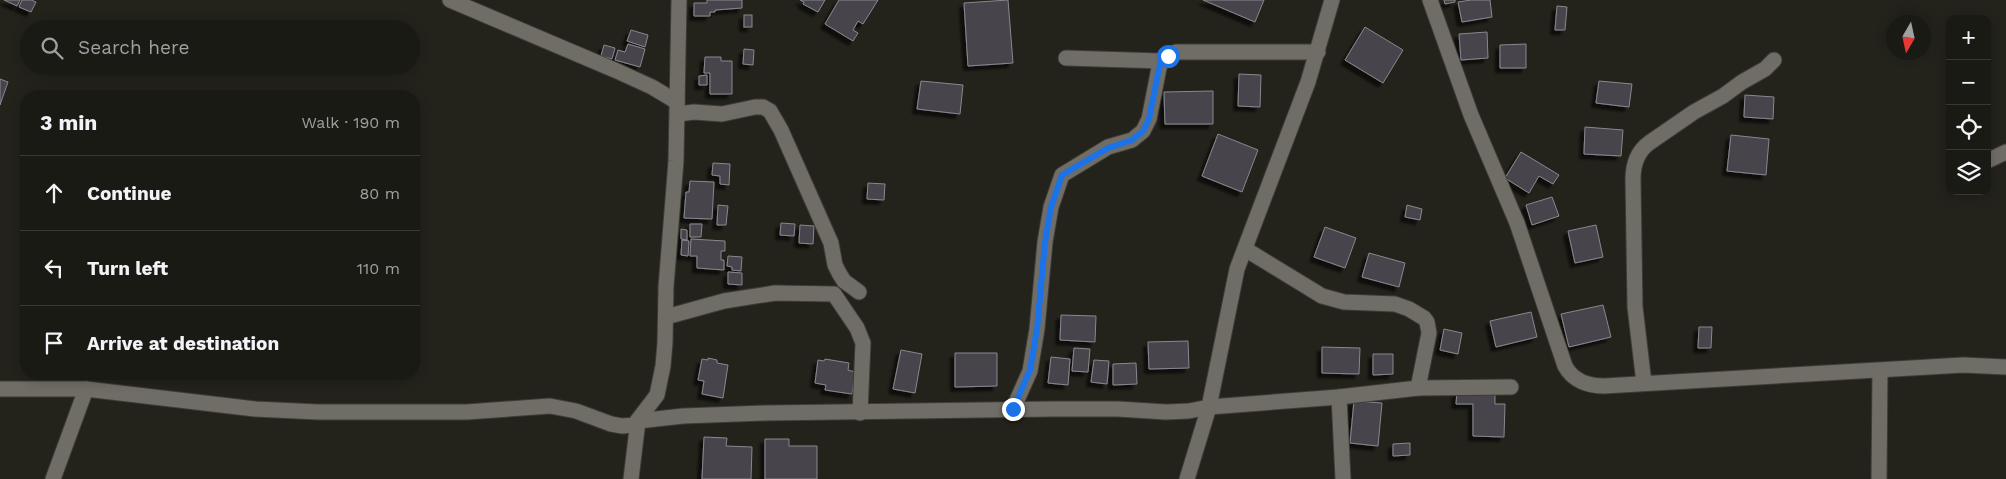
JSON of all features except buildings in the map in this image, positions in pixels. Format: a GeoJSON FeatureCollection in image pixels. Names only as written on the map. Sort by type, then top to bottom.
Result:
{"type":"FeatureCollection","features":[{"type":"Feature","properties":{"kind":"street"},"geometry":{"type":"LineString","coordinates":[[450,0],[617,71],[678,108],[694,112],[727,113],[756,107],[770,110],[781,130],[831,243],[839,274],[844,281],[859,292]]}},
{"type":"Feature","properties":{"kind":"street"},"geometry":{"type":"LineString","coordinates":[[0,389],[86,389],[255,409],[318,412],[458,412],[550,406],[576,411],[610,424],[634,425],[657,394],[663,358],[666,287],[676,161],[679,0]]}},
{"type":"Feature","properties":{"kind":"street"},"geometry":{"type":"LineString","coordinates":[[1187,479],[1209,407],[1237,269],[1308,82],[1332,0]]}},
{"type":"Feature","properties":{"kind":"street"},"geometry":{"type":"LineString","coordinates":[[1430,0],[1470,115],[1517,223],[1567,370],[1582,382],[1604,386],[1963,365],[2006,367]]}},
{"type":"Feature","properties":{"kind":"street"},"geometry":{"type":"LineString","coordinates":[[1066,58],[1161,61],[1176,52],[1318,52]]}},
{"type":"Feature","properties":{"kind":"street"},"geometry":{"type":"LineString","coordinates":[[1644,383],[1635,307],[1632,179],[1635,162],[1649,142],[1765,69],[1774,60]]}},
{"type":"Feature","properties":{"kind":"street"},"geometry":{"type":"LineString","coordinates":[[1013,409],[1030,370],[1037,329],[1045,242],[1051,207],[1062,175],[1108,148],[1132,140],[1143,131],[1149,119],[1161,61]]}},
{"type":"Feature","properties":{"kind":"street"},"geometry":{"type":"LineString","coordinates":[[1991,159],[2006,152]]}},
{"type":"Feature","properties":{"kind":"street"},"geometry":{"type":"LineString","coordinates":[[1245,249],[1322,296],[1344,302],[1394,304],[1410,309],[1424,318],[1430,333],[1418,388]]}},
{"type":"Feature","properties":{"kind":"street"},"geometry":{"type":"LineString","coordinates":[[666,317],[724,301],[776,293],[834,294],[858,328],[863,343],[860,413]]}},
{"type":"Feature","properties":{"kind":"street"},"geometry":{"type":"LineString","coordinates":[[1879,479],[1880,371]]}},
{"type":"Feature","properties":{"kind":"street"},"geometry":{"type":"LineString","coordinates":[[638,421],[683,416],[1013,409],[1118,409],[1166,412],[1418,388],[1511,387]]}},
{"type":"Feature","properties":{"kind":"street"},"geometry":{"type":"LineString","coordinates":[[53,479],[86,389]]}},
{"type":"Feature","properties":{"kind":"street"},"geometry":{"type":"LineString","coordinates":[[1339,397],[1343,479]]}},
{"type":"Feature","properties":{"kind":"street"},"geometry":{"type":"LineString","coordinates":[[631,479],[638,421]]}},
{"type":"Feature","properties":{"kind":"route"},"geometry":{"type":"LineString","coordinates":[[1013,409],[1030,370],[1037,329],[1045,242],[1054,194],[1062,175],[1108,148],[1132,140],[1143,131],[1149,119],[1161,61],[1168,56]]}}]}
